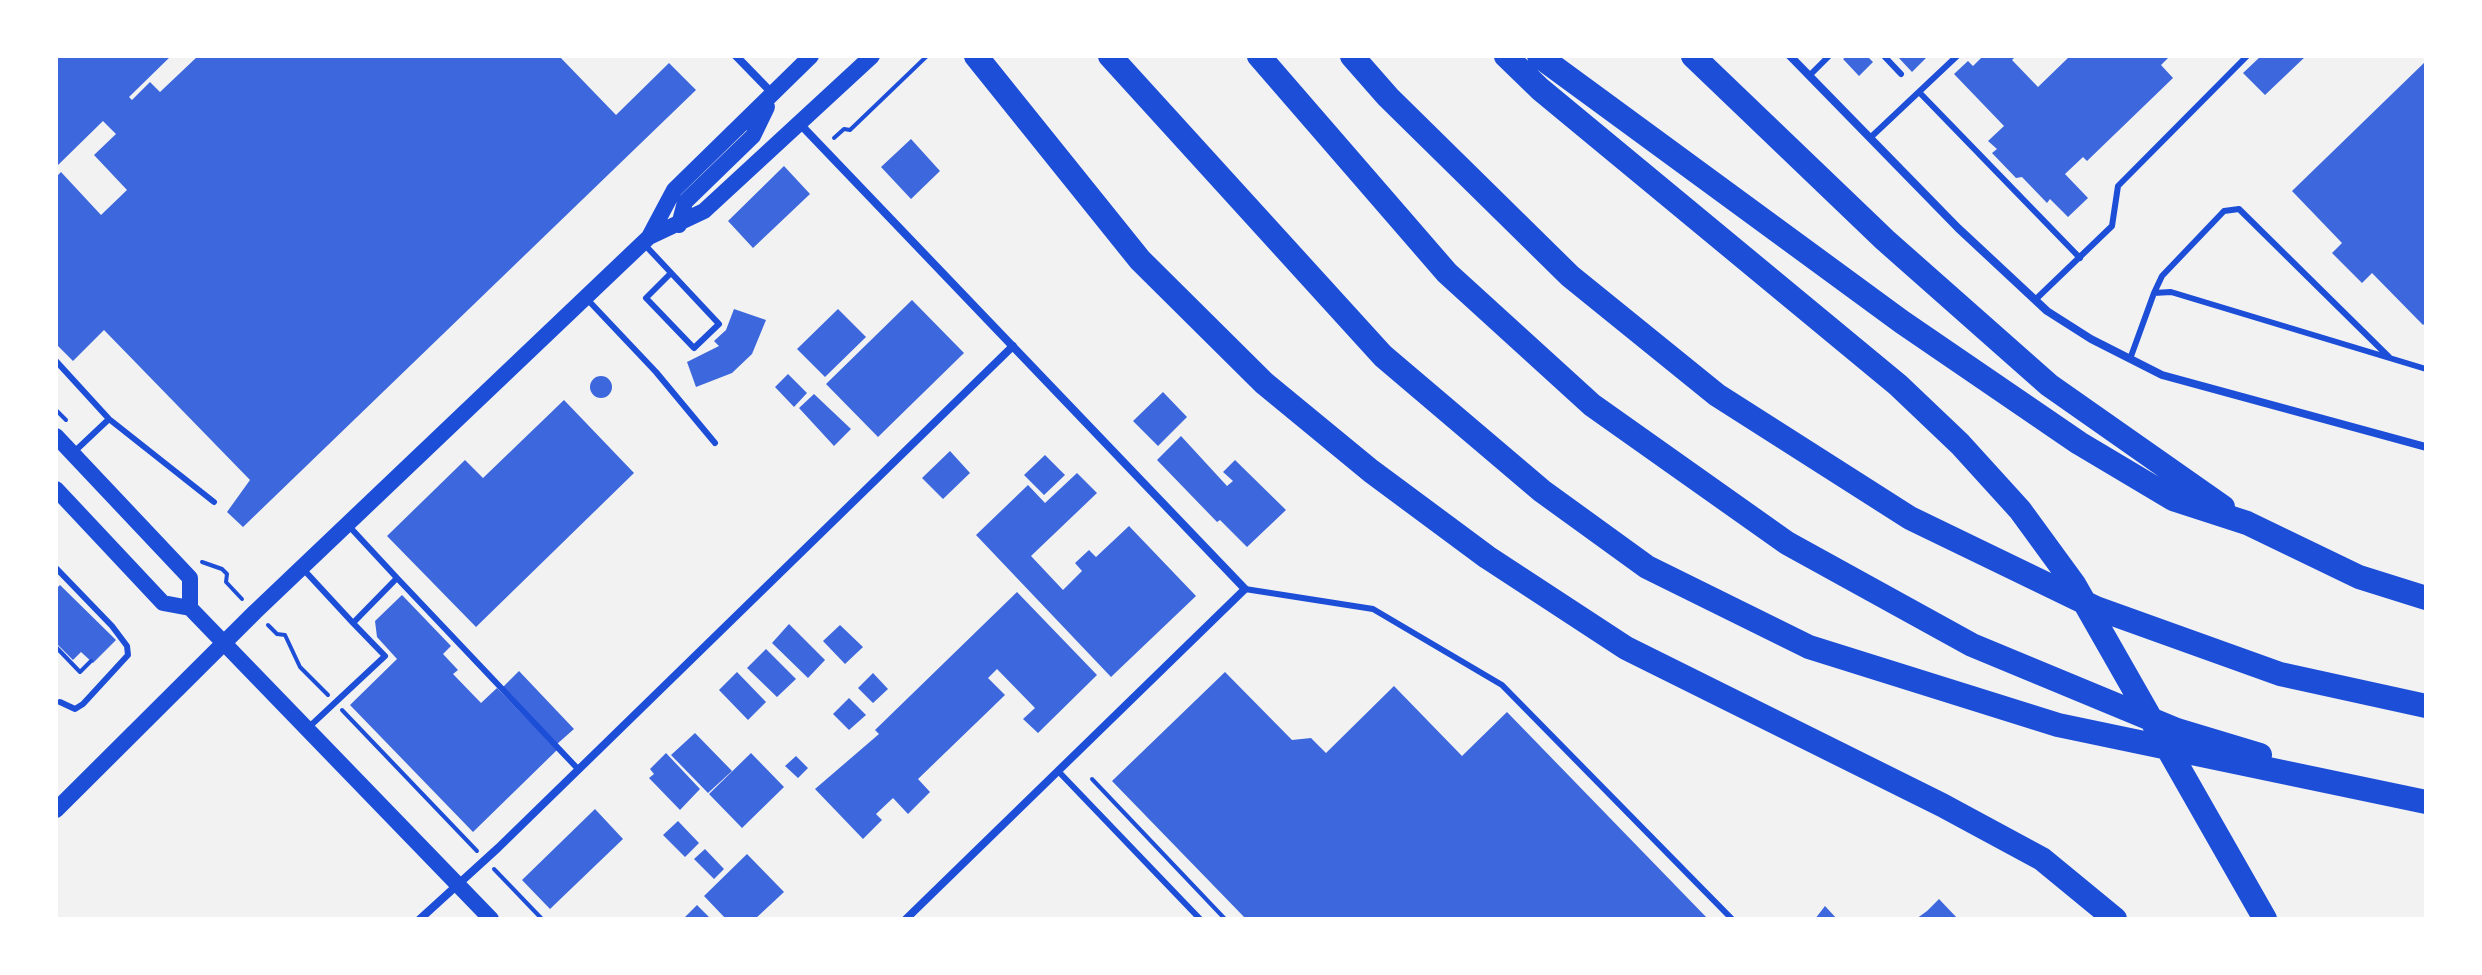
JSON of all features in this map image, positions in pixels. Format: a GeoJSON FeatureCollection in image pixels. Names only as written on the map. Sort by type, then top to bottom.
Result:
{"type":"FeatureCollection","features":[{"type":"Feature","properties":{"kind":"highway"},"geometry":{"type":"LineString","coordinates":[[1110,56],[1383,356],[1542,491],[1647,567],[1809,647],[2058,725],[2297,772],[2426,802]]}},
{"type":"Feature","properties":{"kind":"highway"},"geometry":{"type":"LineString","coordinates":[[1259,56],[1447,273],[1592,405],[1787,543],[1972,645],[2177,730],[2297,772]]}},
{"type":"Feature","properties":{"kind":"highway"},"geometry":{"type":"LineString","coordinates":[[1352,56],[1388,97],[1570,276],[1717,395],[1910,518],[2096,608],[2280,674],[2426,706]]}},
{"type":"Feature","properties":{"kind":"highway"},"geometry":{"type":"LineString","coordinates":[[1506,56],[1540,89],[1898,385],[1960,444],[2020,510],[2074,584],[2265,919]]}},
{"type":"Feature","properties":{"kind":"highway"},"geometry":{"type":"LineString","coordinates":[[1539,56],[1629,125],[2009,398],[2173,499],[2247,523],[2359,577],[2426,598]]}},
{"type":"Feature","properties":{"kind":"highway"},"geometry":{"type":"LineString","coordinates":[[1693,56],[1885,240],[2049,385],[2247,523]]}},
{"type":"Feature","properties":{"kind":"highway"},"geometry":{"type":"LineString","coordinates":[[981,64],[1140,260],[1264,383],[1371,471],[1487,557],[1626,648],[1942,805],[2042,859],[2115,919]]}},
{"type":"Feature","properties":{"kind":"main road"},"geometry":{"type":"LineString","coordinates":[[56,810],[302,567],[646,240],[674,190],[811,56]]}},
{"type":"Feature","properties":{"kind":"main road"},"geometry":{"type":"LineString","coordinates":[[646,240],[704,211],[872,56]]}},
{"type":"Feature","properties":{"kind":"main road"},"geometry":{"type":"LineString","coordinates":[[679,225],[685,202],[753,136],[774,95]]}},
{"type":"Feature","properties":{"kind":"main road"},"geometry":{"type":"LineString","coordinates":[[56,436],[190,578],[190,608]]}},
{"type":"Feature","properties":{"kind":"main road"},"geometry":{"type":"LineString","coordinates":[[56,489],[163,603],[190,608],[491,919]]}},
{"type":"Feature","properties":{"kind":"street"},"geometry":{"type":"LineString","coordinates":[[736,56],[774,95]]}},
{"type":"Feature","properties":{"kind":"street"},"geometry":{"type":"LineString","coordinates":[[1790,56],[2035,300],[2080,332],[2162,375],[2426,447]]}},
{"type":"Feature","properties":{"kind":"street"},"geometry":{"type":"LineString","coordinates":[[798,122],[1245,589],[906,919]]}},
{"type":"Feature","properties":{"kind":"street"},"geometry":{"type":"LineString","coordinates":[[420,919],[1013,346]]}},
{"type":"Feature","properties":{"kind":"lane"},"geometry":{"type":"LineString","coordinates":[[1809,76],[1829,56]]}},
{"type":"Feature","properties":{"kind":"lane"},"geometry":{"type":"LineString","coordinates":[[1884,56],[1901,74]]}},
{"type":"Feature","properties":{"kind":"lane"},"geometry":{"type":"LineString","coordinates":[[1870,138],[1957,56]]}},
{"type":"Feature","properties":{"kind":"lane"},"geometry":{"type":"LineString","coordinates":[[2035,300],[2112,226],[2118,186],[2247,56]]}},
{"type":"Feature","properties":{"kind":"lane"},"geometry":{"type":"LineString","coordinates":[[1919,92],[2080,258]]}},
{"type":"Feature","properties":{"kind":"lane"},"geometry":{"type":"LineString","coordinates":[[2130,359],[2162,276],[2224,211],[2239,209],[2392,360]]}},
{"type":"Feature","properties":{"kind":"lane"},"geometry":{"type":"LineString","coordinates":[[646,240],[671,273],[719,324],[694,348],[646,298],[671,273]]}},
{"type":"Feature","properties":{"kind":"lane"},"geometry":{"type":"LineString","coordinates":[[2154,293],[2171,292],[2226,306],[2426,369]]}},
{"type":"Feature","properties":{"kind":"lane"},"geometry":{"type":"LineString","coordinates":[[586,298],[656,372],[715,443]]}},
{"type":"Feature","properties":{"kind":"lane"},"geometry":{"type":"LineString","coordinates":[[56,361],[109,419],[214,502]]}},
{"type":"Feature","properties":{"kind":"lane"},"geometry":{"type":"LineString","coordinates":[[73,453],[109,419]]}},
{"type":"Feature","properties":{"kind":"lane"},"geometry":{"type":"LineString","coordinates":[[347,524],[578,769]]}},
{"type":"Feature","properties":{"kind":"lane"},"geometry":{"type":"LineString","coordinates":[[302,567],[385,656],[306,729]]}},
{"type":"Feature","properties":{"kind":"lane"},"geometry":{"type":"LineString","coordinates":[[56,568],[112,626],[127,646],[128,655],[83,704],[75,709],[60,702]]}},
{"type":"Feature","properties":{"kind":"lane"},"geometry":{"type":"LineString","coordinates":[[353,623],[397,578]]}},
{"type":"Feature","properties":{"kind":"lane"},"geometry":{"type":"LineString","coordinates":[[1245,589],[1373,609],[1502,685],[1732,919]]}},
{"type":"Feature","properties":{"kind":"lane"},"geometry":{"type":"LineString","coordinates":[[1059,772],[1200,919]]}},
{"type":"Feature","properties":{"kind":"path"},"geometry":{"type":"LineString","coordinates":[[844,129],[850,130],[927,56]]}},
{"type":"Feature","properties":{"kind":"path"},"geometry":{"type":"LineString","coordinates":[[210,565],[227,574]]}},
{"type":"Feature","properties":{"kind":"path"},"geometry":{"type":"LineString","coordinates":[[283,632],[300,667],[470,844]]}},
{"type":"Feature","properties":{"kind":"path"},"geometry":{"type":"LineString","coordinates":[[56,647],[80,672],[91,661]]}},
{"type":"Feature","properties":{"kind":"path"},"geometry":{"type":"LineString","coordinates":[[1092,779],[1225,919]]}},
{"type":"Feature","properties":{"kind":"path"},"geometry":{"type":"LineString","coordinates":[[502,878],[542,919]]}},
{"type":"Feature","properties":{"kind":"building"},"geometry":{"type":"Polygon","coordinates":[[[56,56],[171,56],[129,97],[132,100],[150,82],[160,92],[198,56],[559,56],[616,115],[669,63],[696,90],[243,527],[227,512],[250,480],[104,330],[73,361],[56,344],[56,177],[61,172],[101,215],[127,190],[94,155],[116,134],[103,121],[56,167],[56,56]]]}},
{"type":"Feature","properties":{"kind":"building"},"geometry":{"type":"Polygon","coordinates":[[[1847,56],[1867,56],[1873,62],[1859,76],[1843,59],[1847,56]]]}},
{"type":"Feature","properties":{"kind":"building"},"geometry":{"type":"Polygon","coordinates":[[[1897,56],[1928,56],[1912,72],[1897,56]]]}},
{"type":"Feature","properties":{"kind":"building"},"geometry":{"type":"Polygon","coordinates":[[[1983,56],[2016,56],[2012,60],[2038,87],[2070,56],[2170,56],[2161,65],[2173,78],[2087,161],[2083,157],[2065,174],[2088,198],[2068,217],[2050,199],[2047,203],[2022,177],[2016,178],[1992,153],[1997,149],[1988,141],[2004,126],[1954,74],[1968,61],[1973,66],[1983,56]]]}},
{"type":"Feature","properties":{"kind":"building"},"geometry":{"type":"Polygon","coordinates":[[[2261,56],[2306,56],[2265,95],[2243,73],[2261,56]]]}},
{"type":"Feature","properties":{"kind":"building"},"geometry":{"type":"Polygon","coordinates":[[[2426,61],[2426,322],[2423,325],[2372,273],[2362,283],[2332,253],[2342,243],[2292,191],[2426,61]]]}},
{"type":"Feature","properties":{"kind":"building"},"geometry":{"type":"Polygon","coordinates":[[[911,139],[940,171],[911,199],[881,167],[911,139]]]}},
{"type":"Feature","properties":{"kind":"building"},"geometry":{"type":"Polygon","coordinates":[[[784,166],[810,194],[753,248],[728,221],[784,166]]]}},
{"type":"Feature","properties":{"kind":"building"},"geometry":{"type":"Polygon","coordinates":[[[912,300],[964,353],[878,437],[826,384],[912,300]]]}},
{"type":"Feature","properties":{"kind":"building"},"geometry":{"type":"Polygon","coordinates":[[[734,309],[766,320],[752,354],[732,373],[696,387],[687,362],[719,346],[714,341],[726,330],[734,309]]]}},
{"type":"Feature","properties":{"kind":"building"},"geometry":{"type":"Polygon","coordinates":[[[838,309],[866,337],[825,377],[797,349],[838,309]]]}},
{"type":"Feature","properties":{"kind":"building"},"geometry":{"type":"Polygon","coordinates":[[[788,374],[807,393],[794,407],[775,387],[788,374]]]}},
{"type":"Feature","properties":{"kind":"building"},"geometry":{"type":"Polygon","coordinates":[[[601,376],[612,387],[601,398],[590,387],[601,376]]]}},
{"type":"Feature","properties":{"kind":"building"},"geometry":{"type":"Polygon","coordinates":[[[1163,392],[1187,417],[1158,446],[1133,421],[1163,392]]]}},
{"type":"Feature","properties":{"kind":"building"},"geometry":{"type":"Polygon","coordinates":[[[814,394],[851,429],[834,446],[799,408],[814,394]]]}},
{"type":"Feature","properties":{"kind":"building"},"geometry":{"type":"Polygon","coordinates":[[[564,400],[634,473],[476,627],[387,536],[465,460],[483,478],[564,400]]]}},
{"type":"Feature","properties":{"kind":"building"},"geometry":{"type":"Polygon","coordinates":[[[1181,436],[1227,486],[1233,481],[1223,472],[1235,460],[1286,510],[1247,547],[1220,520],[1217,522],[1157,460],[1181,436]]]}},
{"type":"Feature","properties":{"kind":"building"},"geometry":{"type":"Polygon","coordinates":[[[950,451],[970,473],[943,499],[922,478],[950,451]]]}},
{"type":"Feature","properties":{"kind":"building"},"geometry":{"type":"Polygon","coordinates":[[[1045,455],[1065,475],[1044,495],[1024,475],[1045,455]]]}},
{"type":"Feature","properties":{"kind":"building"},"geometry":{"type":"Polygon","coordinates":[[[1077,473],[1097,493],[1031,556],[1063,590],[1082,571],[1075,563],[1089,550],[1096,557],[1129,526],[1196,596],[1111,677],[976,535],[1028,485],[1045,503],[1077,473]]]}},
{"type":"Feature","properties":{"kind":"building"},"geometry":{"type":"Polygon","coordinates":[[[60,585],[116,640],[93,663],[81,652],[73,660],[56,643],[56,589],[60,585]]]}},
{"type":"Feature","properties":{"kind":"building"},"geometry":{"type":"Polygon","coordinates":[[[1017,592],[1097,675],[1038,733],[1023,719],[1035,708],[997,669],[988,678],[1005,695],[918,779],[930,792],[908,814],[893,798],[876,814],[882,820],[863,839],[815,789],[879,734],[875,730],[1017,592]]]}},
{"type":"Feature","properties":{"kind":"building"},"geometry":{"type":"Polygon","coordinates":[[[402,595],[451,646],[443,654],[458,670],[453,674],[481,703],[497,688],[557,750],[473,832],[350,705],[397,659],[377,637],[375,621],[402,595]]]}},
{"type":"Feature","properties":{"kind":"building"},"geometry":{"type":"Polygon","coordinates":[[[789,624],[825,660],[808,678],[772,643],[789,624]]]}},
{"type":"Feature","properties":{"kind":"building"},"geometry":{"type":"Polygon","coordinates":[[[840,625],[863,647],[845,664],[823,641],[840,625]]]}},
{"type":"Feature","properties":{"kind":"building"},"geometry":{"type":"Polygon","coordinates":[[[766,649],[796,679],[777,697],[747,668],[766,649]]]}},
{"type":"Feature","properties":{"kind":"building"},"geometry":{"type":"Polygon","coordinates":[[[519,671],[574,729],[557,744],[503,687],[519,671]]]}},
{"type":"Feature","properties":{"kind":"building"},"geometry":{"type":"Polygon","coordinates":[[[737,672],[766,702],[748,720],[719,690],[737,672]]]}},
{"type":"Feature","properties":{"kind":"building"},"geometry":{"type":"Polygon","coordinates":[[[1225,672],[1292,740],[1311,738],[1326,753],[1394,686],[1462,756],[1507,712],[1708,919],[1246,919],[1112,781],[1225,672]]]}},
{"type":"Feature","properties":{"kind":"building"},"geometry":{"type":"Polygon","coordinates":[[[873,673],[888,689],[873,703],[858,688],[873,673]]]}},
{"type":"Feature","properties":{"kind":"building"},"geometry":{"type":"Polygon","coordinates":[[[849,698],[866,715],[849,730],[833,714],[849,698]]]}},
{"type":"Feature","properties":{"kind":"building"},"geometry":{"type":"Polygon","coordinates":[[[695,733],[732,771],[708,793],[671,755],[695,733]]]}},
{"type":"Feature","properties":{"kind":"building"},"geometry":{"type":"Polygon","coordinates":[[[666,753],[700,789],[680,810],[649,778],[654,774],[650,769],[666,753]]]}},
{"type":"Feature","properties":{"kind":"building"},"geometry":{"type":"Polygon","coordinates":[[[751,753],[784,787],[742,828],[709,794],[751,753]]]}},
{"type":"Feature","properties":{"kind":"building"},"geometry":{"type":"Polygon","coordinates":[[[796,756],[808,768],[798,778],[785,766],[796,756]]]}},
{"type":"Feature","properties":{"kind":"building"},"geometry":{"type":"Polygon","coordinates":[[[595,809],[623,839],[550,909],[522,880],[595,809]]]}},
{"type":"Feature","properties":{"kind":"building"},"geometry":{"type":"Polygon","coordinates":[[[678,821],[699,843],[685,857],[663,835],[678,821]]]}},
{"type":"Feature","properties":{"kind":"building"},"geometry":{"type":"Polygon","coordinates":[[[705,849],[724,869],[714,879],[694,859],[705,849]]]}},
{"type":"Feature","properties":{"kind":"building"},"geometry":{"type":"Polygon","coordinates":[[[747,854],[784,892],[755,919],[726,919],[704,896],[747,854]]]}},
{"type":"Feature","properties":{"kind":"building"},"geometry":{"type":"Polygon","coordinates":[[[1939,899],[1958,919],[1916,919],[1927,911],[1939,899]]]}},
{"type":"Feature","properties":{"kind":"building"},"geometry":{"type":"Polygon","coordinates":[[[697,905],[711,919],[683,919],[697,905]]]}},
{"type":"Feature","properties":{"kind":"building"},"geometry":{"type":"Polygon","coordinates":[[[1825,906],[1837,919],[1815,919],[1825,906]]]}}]}
